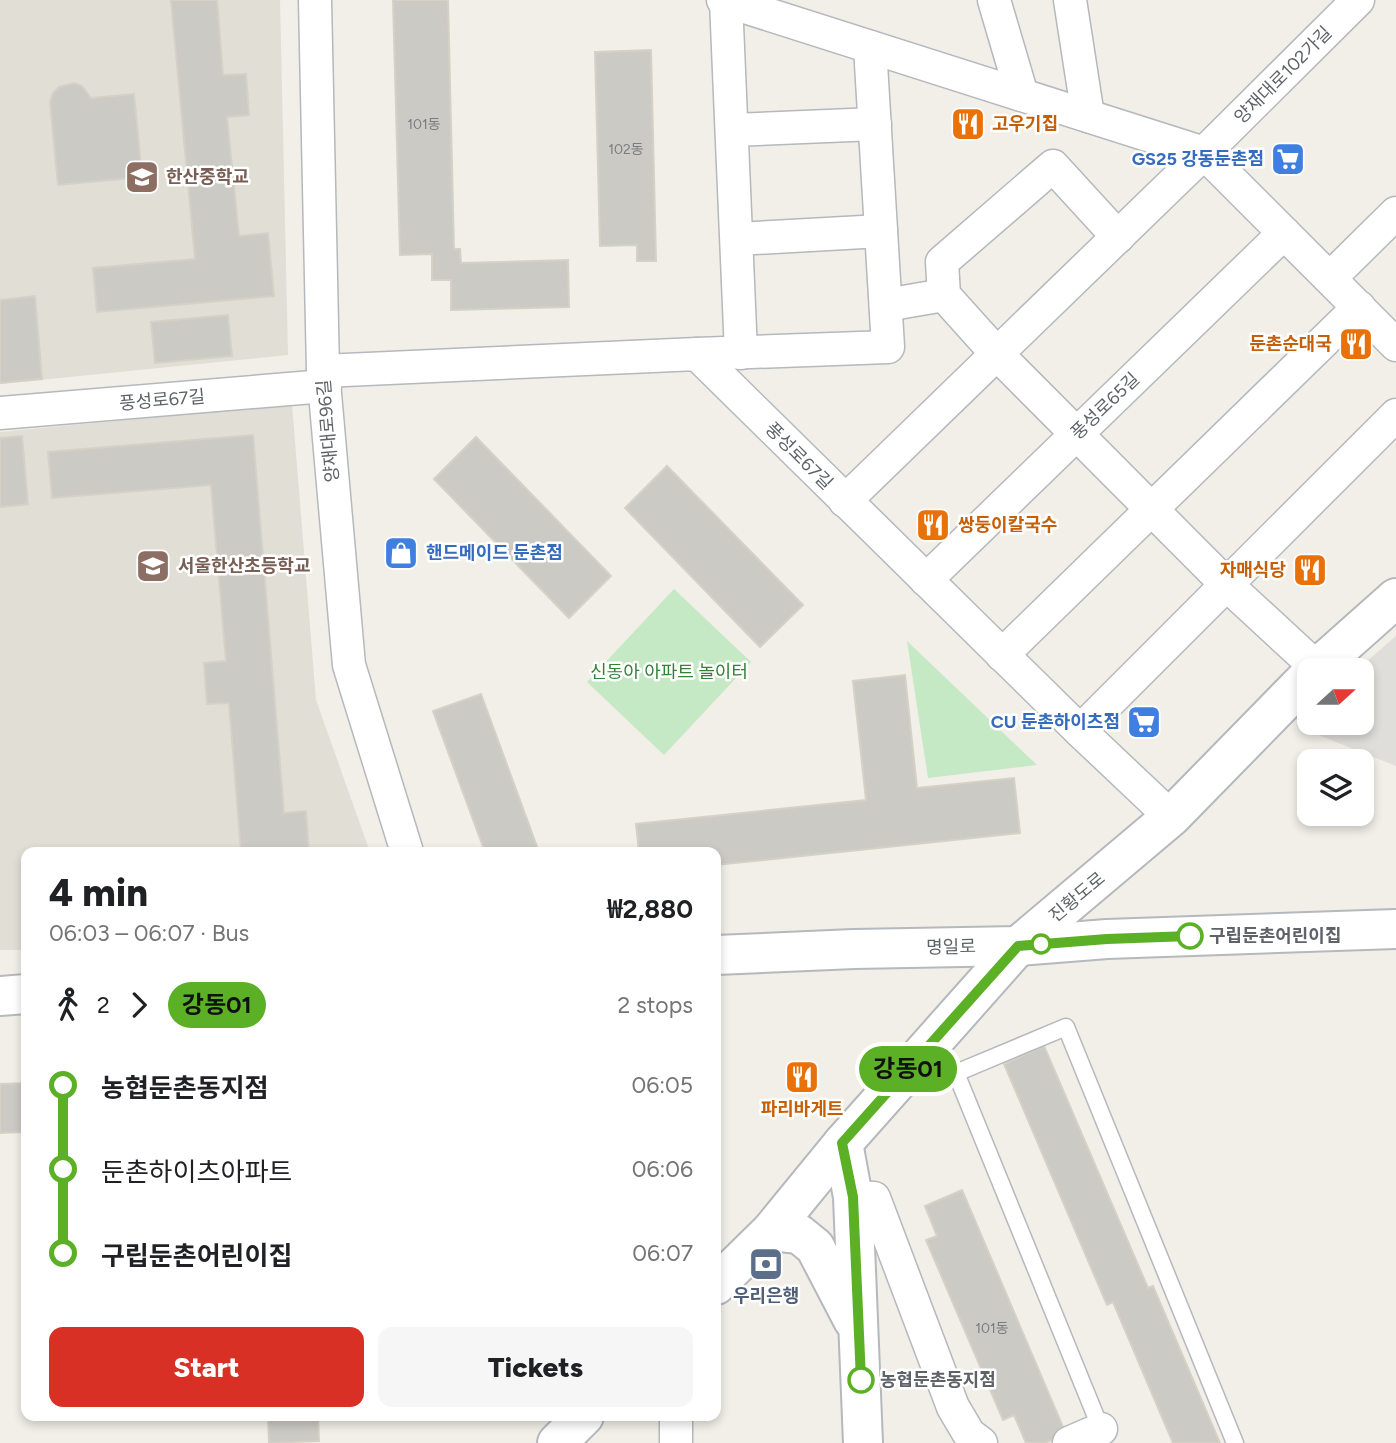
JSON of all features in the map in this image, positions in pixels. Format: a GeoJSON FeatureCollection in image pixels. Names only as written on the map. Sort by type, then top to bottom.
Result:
{"type":"FeatureCollection","features":[{"type":"Feature","properties":{"kind":"street","name":"양재대로96길"},"geometry":{"type":"LineString","coordinates":[[315,0],[324,379],[349,665],[405,847]]}},
{"type":"Feature","properties":{"kind":"street"},"geometry":{"type":"LineString","coordinates":[[994,0],[1022,95]]}},
{"type":"Feature","properties":{"kind":"street"},"geometry":{"type":"LineString","coordinates":[[1070,0],[1088,116]]}},
{"type":"Feature","properties":{"kind":"street","name":"양재대로102가길"},"geometry":{"type":"LineString","coordinates":[[845,501],[1358,0]]}},
{"type":"Feature","properties":{"kind":"street"},"geometry":{"type":"LineString","coordinates":[[741,352],[725,1],[1204,153],[1396,345]]}},
{"type":"Feature","properties":{"kind":"street"},"geometry":{"type":"LineString","coordinates":[[697,354],[888,347],[870,47]]}},
{"type":"Feature","properties":{"kind":"street"},"geometry":{"type":"LineString","coordinates":[[732,130],[875,124]]}},
{"type":"Feature","properties":{"kind":"street"},"geometry":{"type":"LineString","coordinates":[[1118,237],[1053,166],[942,262],[944,295],[998,354],[1299,658]]}},
{"type":"Feature","properties":{"kind":"street"},"geometry":{"type":"LineString","coordinates":[[1330,278],[1396,213]]}},
{"type":"Feature","properties":{"kind":"street"},"geometry":{"type":"LineString","coordinates":[[737,239],[881,231]]}},
{"type":"Feature","properties":{"kind":"street","name":"풍성로65길"},"geometry":{"type":"LineString","coordinates":[[926,580],[1284,233]]}},
{"type":"Feature","properties":{"kind":"street"},"geometry":{"type":"LineString","coordinates":[[886,305],[944,295]]}},
{"type":"Feature","properties":{"kind":"street"},"geometry":{"type":"LineString","coordinates":[[1002,655],[1359,307]]}},
{"type":"Feature","properties":{"kind":"street","name":"풍성로67길"},"geometry":{"type":"LineString","coordinates":[[0,413],[324,379],[697,354],[1080,732],[1171,817]]}},
{"type":"Feature","properties":{"kind":"street"},"geometry":{"type":"LineString","coordinates":[[1080,732],[1396,415]]}},
{"type":"Feature","properties":{"kind":"street","name":"진황도로"},"geometry":{"type":"LineString","coordinates":[[1329,658],[1396,598]]}},
{"type":"Feature","properties":{"kind":"street","name":"진황도로"},"geometry":{"type":"LineString","coordinates":[[721,1280],[771,1231],[842,1143],[1018,946],[1171,817],[1297,688]]}},
{"type":"Feature","properties":{"kind":"street","name":"명일로"},"geometry":{"type":"LineString","coordinates":[[721,955],[854,948],[1018,946],[1107,939],[1396,929]]}},
{"type":"Feature","properties":{"kind":"street"},"geometry":{"type":"LineString","coordinates":[[0,996],[21,994]]}},
{"type":"Feature","properties":{"kind":"street"},"geometry":{"type":"LineString","coordinates":[[842,1143],[853,1197],[863,1443]]}},
{"type":"Feature","properties":{"kind":"street"},"geometry":{"type":"LineString","coordinates":[[853,1197],[874,1198],[953,1407],[969,1434],[981,1443]]}},
{"type":"Feature","properties":{"kind":"street"},"geometry":{"type":"LineString","coordinates":[[771,1231],[799,1234],[815,1247],[859,1333]]}},
{"type":"Feature","properties":{"kind":"street"},"geometry":{"type":"LineString","coordinates":[[557,1443],[579,1421]]}},
{"type":"Feature","properties":{"kind":"street"},"geometry":{"type":"LineString","coordinates":[[676,1421],[676,1443]]}},
{"type":"Feature","properties":{"kind":"street"},"geometry":{"type":"LineString","coordinates":[[1069,1443],[1104,1436]]}},
{"type":"Feature","properties":{"kind":"lane"},"geometry":{"type":"LineString","coordinates":[[1104,1436],[956,1073],[1066,1027],[1235,1443]]}},
{"type":"Feature","properties":{"kind":"shaded area","name":"한산중학교"},"geometry":{"type":"Polygon","coordinates":[[[0,0],[280,0],[288,355],[0,384],[0,0]]]}},
{"type":"Feature","properties":{"kind":"shaded area","name":"서울한산초등학교"},"geometry":{"type":"Polygon","coordinates":[[[292,404],[316,700],[368,847],[21,847],[21,950],[0,950],[0,432],[292,404]]]}},
{"type":"Feature","properties":{"kind":"shaded area"},"geometry":{"type":"Polygon","coordinates":[[[1396,636],[1396,766],[1374,757],[1374,749],[1354,749],[1318,735],[1374,735],[1374,658],[1371,658],[1396,636]]]}},
{"type":"Feature","properties":{"kind":"green space","name":"신동아 아파트 놀이터"},"geometry":{"type":"Polygon","coordinates":[[[674,589],[751,662],[664,755],[587,682],[674,589]]]}},
{"type":"Feature","properties":{"kind":"green space"},"geometry":{"type":"Polygon","coordinates":[[[907,641],[1037,765],[928,778],[907,641]]]}},
{"type":"Feature","properties":{"kind":"building"},"geometry":{"type":"Polygon","coordinates":[[[171,0],[217,0],[223,75],[246,74],[249,115],[227,117],[239,236],[268,233],[274,296],[97,312],[93,268],[195,259],[171,0]]]}},
{"type":"Feature","properties":{"kind":"building"},"geometry":{"type":"Polygon","coordinates":[[[393,0],[448,0],[454,249],[460,249],[461,263],[568,260],[569,307],[451,310],[451,280],[432,280],[432,254],[400,255],[393,0]]]}},
{"type":"Feature","properties":{"kind":"building"},"geometry":{"type":"Polygon","coordinates":[[[651,50],[656,261],[637,261],[637,245],[600,246],[595,52],[651,50]]]}},
{"type":"Feature","properties":{"kind":"building"},"geometry":{"type":"Polygon","coordinates":[[[74,83],[82,86],[91,98],[134,94],[142,177],[58,185],[50,102],[59,87],[74,83]]]}},
{"type":"Feature","properties":{"kind":"building"},"geometry":{"type":"Polygon","coordinates":[[[35,296],[42,379],[0,383],[0,300],[35,296]]]}},
{"type":"Feature","properties":{"kind":"building"},"geometry":{"type":"Polygon","coordinates":[[[228,315],[232,356],[155,363],[151,322],[228,315]]]}},
{"type":"Feature","properties":{"kind":"building"},"geometry":{"type":"Polygon","coordinates":[[[253,435],[284,813],[306,811],[309,847],[241,847],[229,703],[207,704],[204,663],[226,661],[211,485],[52,498],[48,452],[253,435]]]}},
{"type":"Feature","properties":{"kind":"building"},"geometry":{"type":"Polygon","coordinates":[[[22,436],[28,504],[0,507],[0,438],[22,436]]]}},
{"type":"Feature","properties":{"kind":"building"},"geometry":{"type":"Polygon","coordinates":[[[476,437],[611,576],[569,618],[434,479],[476,437]]]}},
{"type":"Feature","properties":{"kind":"building"},"geometry":{"type":"Polygon","coordinates":[[[667,466],[803,605],[760,647],[625,508],[667,466]]]}},
{"type":"Feature","properties":{"kind":"building"},"geometry":{"type":"Polygon","coordinates":[[[905,675],[917,788],[1014,778],[1020,833],[721,864],[721,847],[638,847],[636,824],[866,800],[853,681],[905,675]]]}},
{"type":"Feature","properties":{"kind":"building"},"geometry":{"type":"Polygon","coordinates":[[[481,694],[537,847],[483,847],[433,711],[481,694]]]}},
{"type":"Feature","properties":{"kind":"building"},"geometry":{"type":"Polygon","coordinates":[[[1044,1046],[1148,1288],[1153,1286],[1220,1443],[1173,1443],[1113,1302],[1107,1305],[1004,1064],[1044,1046]]]}},
{"type":"Feature","properties":{"kind":"building"},"geometry":{"type":"Polygon","coordinates":[[[21,1083],[21,1132],[0,1133],[0,1084],[21,1083]]]}},
{"type":"Feature","properties":{"kind":"building"},"geometry":{"type":"Polygon","coordinates":[[[962,1190],[1066,1434],[1045,1443],[1026,1443],[1014,1415],[1003,1420],[926,1240],[937,1236],[925,1206],[962,1190]]]}},
{"type":"Feature","properties":{"kind":"building"},"geometry":{"type":"Polygon","coordinates":[[[268,1421],[318,1421],[319,1441],[269,1443],[268,1421]]]}},
{"type":"Feature","properties":{"kind":"bus line","name":"강동01"},"geometry":{"type":"LineString","coordinates":[[861,1380],[853,1197],[842,1143],[1018,946],[1190,936]]}},
{"type":"Feature","properties":{"kind":"place","name":"고우기집"},"geometry":{"type":"Point","coordinates":[968,124]}},
{"type":"Feature","properties":{"kind":"place","name":"GS25 강동둔촌점"},"geometry":{"type":"Point","coordinates":[1288,159]}},
{"type":"Feature","properties":{"kind":"place","name":"한산중학교"},"geometry":{"type":"Point","coordinates":[142,177]}},
{"type":"Feature","properties":{"kind":"place","name":"둔촌순대국"},"geometry":{"type":"Point","coordinates":[1356,344]}},
{"type":"Feature","properties":{"kind":"place","name":"쌍둥이칼국수"},"geometry":{"type":"Point","coordinates":[933,525]}},
{"type":"Feature","properties":{"kind":"place","name":"핸드메이드 둔촌점"},"geometry":{"type":"Point","coordinates":[401,553]}},
{"type":"Feature","properties":{"kind":"place","name":"서울한산초등학교"},"geometry":{"type":"Point","coordinates":[153,566]}},
{"type":"Feature","properties":{"kind":"place","name":"자매식당"},"geometry":{"type":"Point","coordinates":[1310,570]}},
{"type":"Feature","properties":{"kind":"place","name":"CU 둔촌하이츠점"},"geometry":{"type":"Point","coordinates":[1144,722]}},
{"type":"Feature","properties":{"kind":"place","name":"구립둔촌어린이집"},"geometry":{"type":"Point","coordinates":[1190,936]}},
{"type":"Feature","properties":{"kind":"place","name":"파리바게트"},"geometry":{"type":"Point","coordinates":[802,1077]}},
{"type":"Feature","properties":{"kind":"place","name":"우리은행"},"geometry":{"type":"Point","coordinates":[766,1264]}},
{"type":"Feature","properties":{"kind":"place","name":"농협둔촌동지점"},"geometry":{"type":"Point","coordinates":[861,1380]}}]}
